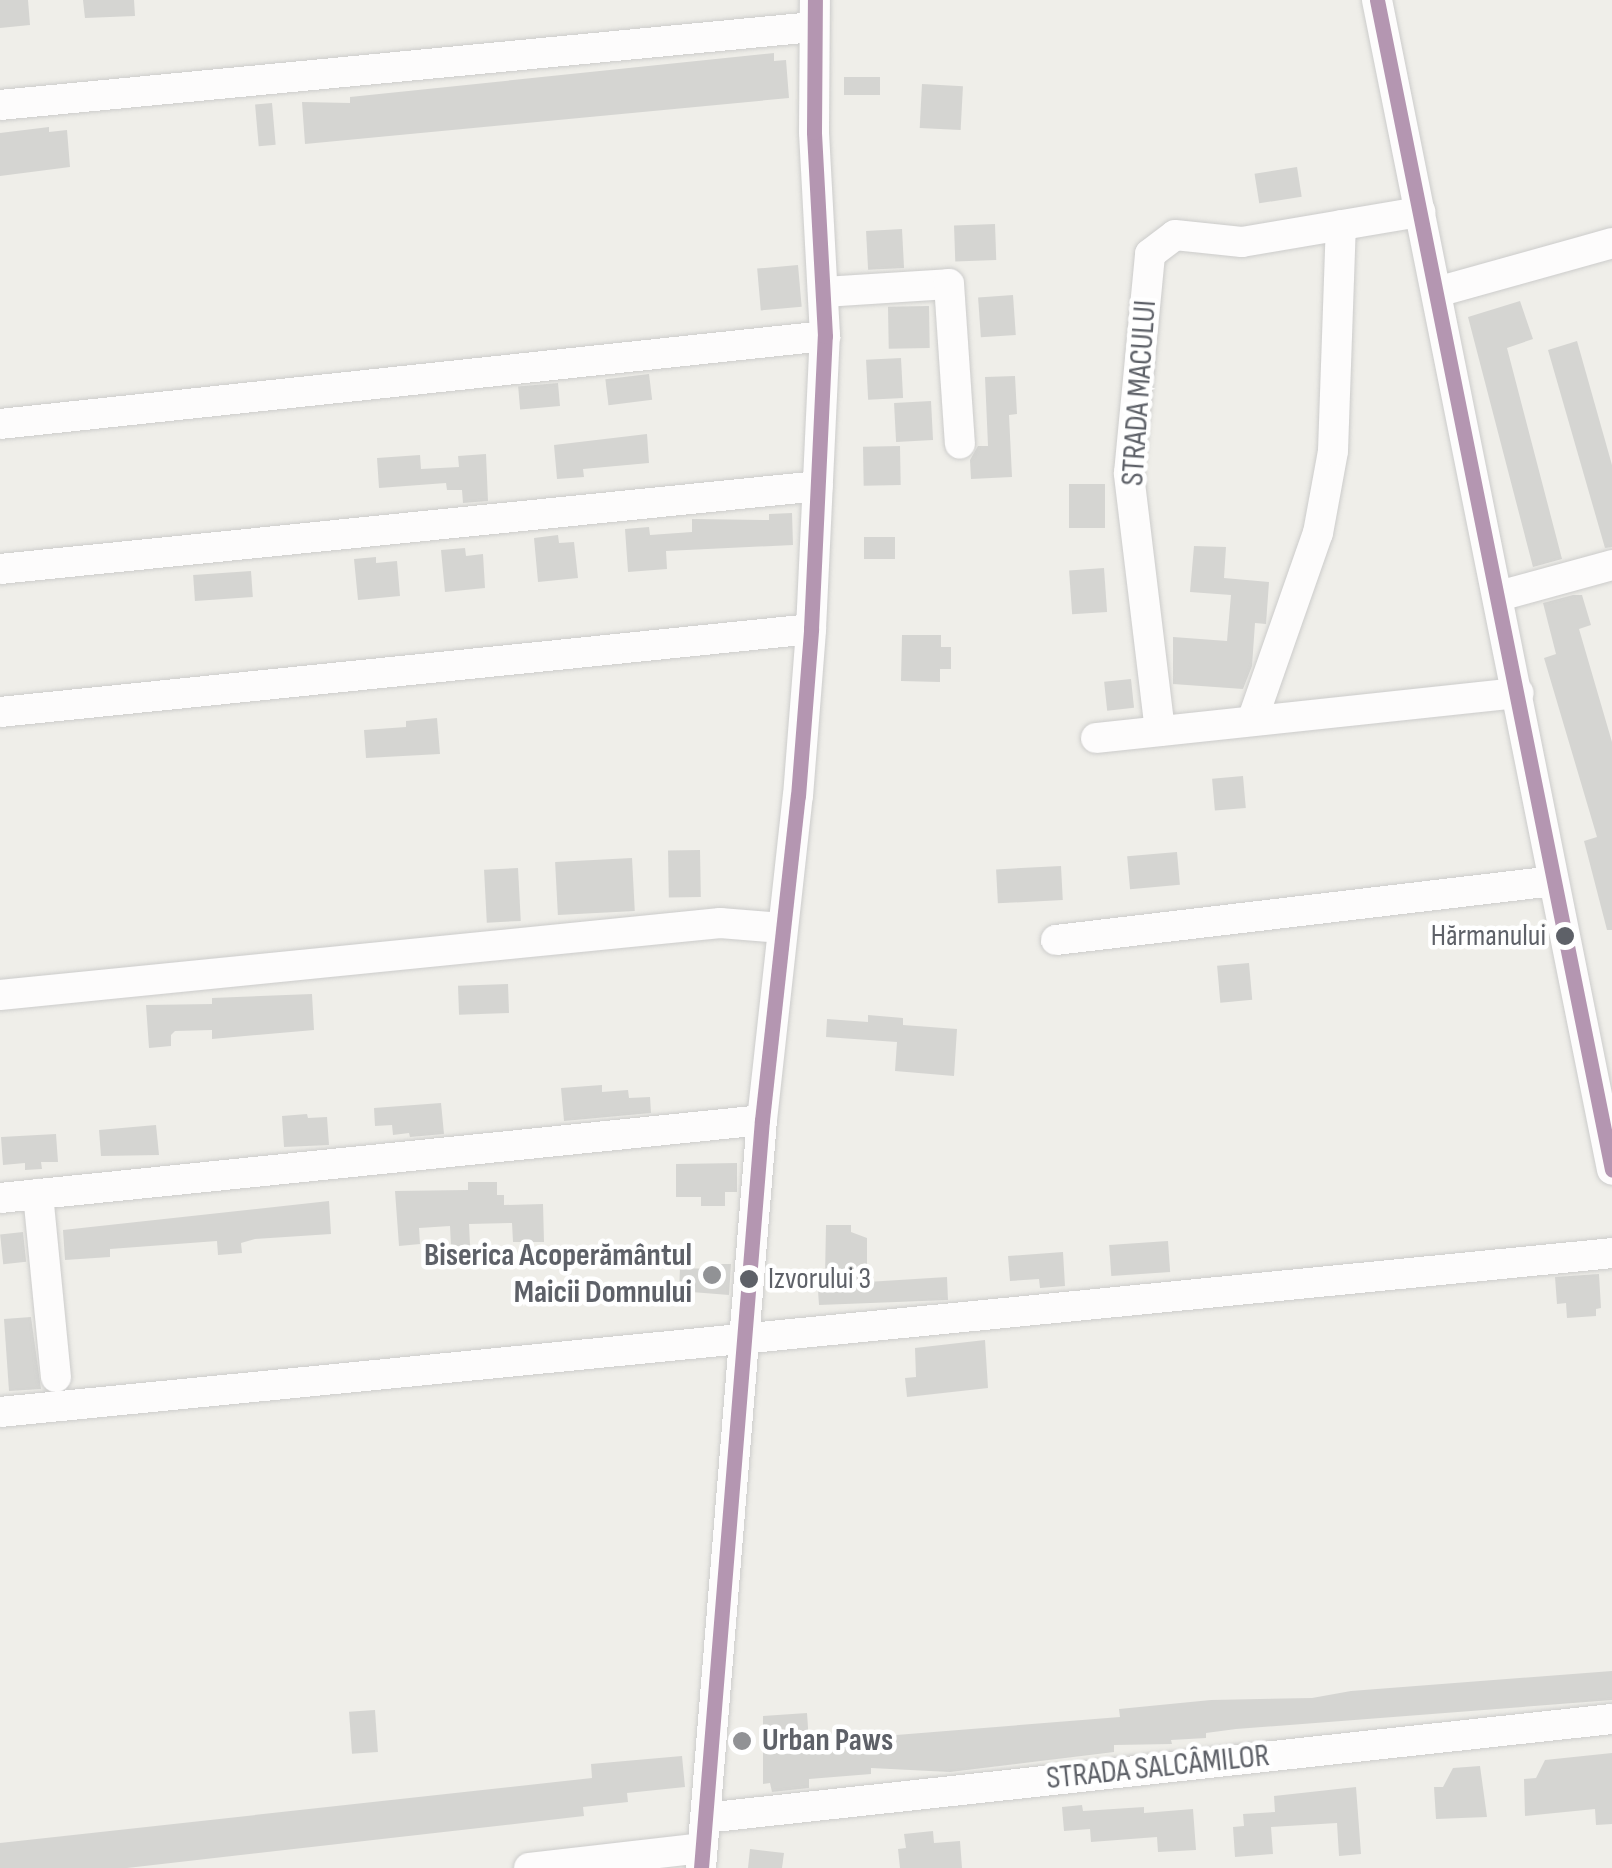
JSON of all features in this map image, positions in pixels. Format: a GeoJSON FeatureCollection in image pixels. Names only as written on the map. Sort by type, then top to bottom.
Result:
{"type":"FeatureCollection","features":[{"type":"Feature","properties":{"kind":"street"},"geometry":{"type":"LineString","coordinates":[[1377,0],[1554,880],[1598,1031],[1612,1170]]}},
{"type":"Feature","properties":{"kind":"street"},"geometry":{"type":"LineString","coordinates":[[0,105],[814,14],[825,336],[811,628],[762,1120],[702,1845]]}},
{"type":"Feature","properties":{"kind":"street","name":"STRADA MACULUI"},"geometry":{"type":"LineString","coordinates":[[1160,731],[1129,474],[1150,254],[1175,234],[1242,242],[1420,212]]}},
{"type":"Feature","properties":{"kind":"street"},"geometry":{"type":"LineString","coordinates":[[1252,721],[1318,533],[1333,451],[1342,225]]}},
{"type":"Feature","properties":{"kind":"street"},"geometry":{"type":"LineString","coordinates":[[1437,292],[1612,243]]}},
{"type":"Feature","properties":{"kind":"street"},"geometry":{"type":"LineString","coordinates":[[823,292],[949,284],[960,444]]}},
{"type":"Feature","properties":{"kind":"street"},"geometry":{"type":"LineString","coordinates":[[0,424],[825,336]]}},
{"type":"Feature","properties":{"kind":"street"},"geometry":{"type":"LineString","coordinates":[[0,570],[818,486]]}},
{"type":"Feature","properties":{"kind":"street"},"geometry":{"type":"LineString","coordinates":[[1499,596],[1612,565]]}},
{"type":"Feature","properties":{"kind":"street"},"geometry":{"type":"LineString","coordinates":[[0,712],[811,628]]}},
{"type":"Feature","properties":{"kind":"street"},"geometry":{"type":"LineString","coordinates":[[1096,738],[1519,693]]}},
{"type":"Feature","properties":{"kind":"street"},"geometry":{"type":"LineString","coordinates":[[1056,940],[1554,880]]}},
{"type":"Feature","properties":{"kind":"street"},"geometry":{"type":"LineString","coordinates":[[0,995],[720,923],[782,928]]}},
{"type":"Feature","properties":{"kind":"street"},"geometry":{"type":"LineString","coordinates":[[0,1198],[762,1120]]}},
{"type":"Feature","properties":{"kind":"street"},"geometry":{"type":"LineString","coordinates":[[38,1194],[56,1377]]}},
{"type":"Feature","properties":{"kind":"street"},"geometry":{"type":"LineString","coordinates":[[0,1412],[1612,1253]]}},
{"type":"Feature","properties":{"kind":"street","name":"STRADA SALCÂMILOR"},"geometry":{"type":"LineString","coordinates":[[529,1868],[1612,1719]]}},
{"type":"Feature","properties":{"kind":"building"},"geometry":{"type":"Polygon","coordinates":[[[0,0],[28,0],[30,25],[0,28],[0,0]]]}},
{"type":"Feature","properties":{"kind":"building"},"geometry":{"type":"Polygon","coordinates":[[[83,0],[134,0],[135,16],[85,18],[83,0]]]}},
{"type":"Feature","properties":{"kind":"building"},"geometry":{"type":"Polygon","coordinates":[[[774,53],[774,61],[786,60],[789,98],[305,144],[302,102],[350,103],[350,97],[774,53]]]}},
{"type":"Feature","properties":{"kind":"building"},"geometry":{"type":"Polygon","coordinates":[[[844,77],[880,77],[880,95],[844,95],[844,77]]]}},
{"type":"Feature","properties":{"kind":"building"},"geometry":{"type":"Polygon","coordinates":[[[922,84],[963,86],[961,130],[920,128],[922,84]]]}},
{"type":"Feature","properties":{"kind":"building"},"geometry":{"type":"Polygon","coordinates":[[[272,103],[276,145],[259,146],[255,104],[272,103]]]}},
{"type":"Feature","properties":{"kind":"building"},"geometry":{"type":"Polygon","coordinates":[[[49,127],[49,132],[67,130],[70,167],[0,176],[0,133],[49,127]]]}},
{"type":"Feature","properties":{"kind":"building"},"geometry":{"type":"Polygon","coordinates":[[[1297,167],[1302,197],[1259,203],[1255,174],[1297,167]]]}},
{"type":"Feature","properties":{"kind":"building"},"geometry":{"type":"Polygon","coordinates":[[[995,224],[996,260],[955,261],[954,225],[995,224]]]}},
{"type":"Feature","properties":{"kind":"building"},"geometry":{"type":"Polygon","coordinates":[[[902,229],[904,268],[868,270],[866,231],[902,229]]]}},
{"type":"Feature","properties":{"kind":"building"},"geometry":{"type":"Polygon","coordinates":[[[798,265],[802,307],[761,310],[757,269],[798,265]]]}},
{"type":"Feature","properties":{"kind":"building"},"geometry":{"type":"Polygon","coordinates":[[[1013,295],[1016,335],[981,337],[978,297],[1013,295]]]}},
{"type":"Feature","properties":{"kind":"building"},"geometry":{"type":"Polygon","coordinates":[[[1520,301],[1533,339],[1507,348],[1562,559],[1533,567],[1468,317],[1520,301]]]}},
{"type":"Feature","properties":{"kind":"building"},"geometry":{"type":"Polygon","coordinates":[[[929,306],[930,348],[889,349],[888,307],[929,306]]]}},
{"type":"Feature","properties":{"kind":"building"},"geometry":{"type":"Polygon","coordinates":[[[1577,341],[1612,465],[1612,547],[1605,548],[1548,350],[1577,341]]]}},
{"type":"Feature","properties":{"kind":"building"},"geometry":{"type":"Polygon","coordinates":[[[901,358],[903,398],[868,400],[866,360],[901,358]]]}},
{"type":"Feature","properties":{"kind":"building"},"geometry":{"type":"Polygon","coordinates":[[[649,374],[652,400],[608,405],[605,379],[649,374]]]}},
{"type":"Feature","properties":{"kind":"building"},"geometry":{"type":"Polygon","coordinates":[[[1015,376],[1017,414],[1009,415],[1012,477],[971,479],[970,460],[978,446],[988,446],[985,377],[1015,376]]]}},
{"type":"Feature","properties":{"kind":"building"},"geometry":{"type":"Polygon","coordinates":[[[558,383],[560,406],[520,409],[518,386],[558,383]]]}},
{"type":"Feature","properties":{"kind":"building"},"geometry":{"type":"Polygon","coordinates":[[[931,401],[933,440],[896,442],[894,403],[931,401]]]}},
{"type":"Feature","properties":{"kind":"building"},"geometry":{"type":"Polygon","coordinates":[[[647,434],[649,463],[583,469],[584,477],[557,479],[554,445],[647,434]]]}},
{"type":"Feature","properties":{"kind":"building"},"geometry":{"type":"Polygon","coordinates":[[[900,446],[901,485],[864,486],[863,447],[900,446]]]}},
{"type":"Feature","properties":{"kind":"building"},"geometry":{"type":"Polygon","coordinates":[[[486,454],[488,501],[463,503],[462,490],[447,490],[446,483],[379,488],[377,458],[420,455],[421,469],[459,467],[458,456],[486,454]]]}},
{"type":"Feature","properties":{"kind":"building"},"geometry":{"type":"Polygon","coordinates":[[[1069,484],[1105,484],[1105,528],[1069,528],[1069,484]]]}},
{"type":"Feature","properties":{"kind":"building"},"geometry":{"type":"Polygon","coordinates":[[[792,513],[793,545],[666,551],[667,569],[628,572],[625,529],[649,527],[650,535],[692,532],[692,519],[769,520],[769,514],[792,513]]]}},
{"type":"Feature","properties":{"kind":"building"},"geometry":{"type":"Polygon","coordinates":[[[558,535],[559,543],[574,542],[578,578],[538,582],[534,538],[558,535]]]}},
{"type":"Feature","properties":{"kind":"building"},"geometry":{"type":"Polygon","coordinates":[[[864,537],[895,537],[895,559],[864,559],[864,537]]]}},
{"type":"Feature","properties":{"kind":"building"},"geometry":{"type":"Polygon","coordinates":[[[1194,546],[1226,547],[1224,578],[1269,582],[1266,624],[1255,623],[1252,666],[1243,689],[1173,684],[1173,637],[1227,641],[1231,595],[1190,592],[1194,546]]]}},
{"type":"Feature","properties":{"kind":"building"},"geometry":{"type":"Polygon","coordinates":[[[465,548],[466,556],[483,554],[485,588],[445,592],[441,550],[465,548]]]}},
{"type":"Feature","properties":{"kind":"building"},"geometry":{"type":"Polygon","coordinates":[[[376,557],[376,563],[397,561],[400,596],[358,600],[354,559],[376,557]]]}},
{"type":"Feature","properties":{"kind":"building"},"geometry":{"type":"Polygon","coordinates":[[[1104,568],[1107,612],[1072,614],[1069,570],[1104,568]]]}},
{"type":"Feature","properties":{"kind":"building"},"geometry":{"type":"Polygon","coordinates":[[[251,571],[253,597],[195,601],[193,575],[251,571]]]}},
{"type":"Feature","properties":{"kind":"building"},"geometry":{"type":"Polygon","coordinates":[[[1582,595],[1591,625],[1579,629],[1612,742],[1612,930],[1607,930],[1584,841],[1597,837],[1544,658],[1556,654],[1543,603],[1582,595]]]}},
{"type":"Feature","properties":{"kind":"building"},"geometry":{"type":"Polygon","coordinates":[[[902,635],[941,635],[941,647],[951,647],[951,669],[940,669],[940,682],[901,681],[902,635]]]}},
{"type":"Feature","properties":{"kind":"building"},"geometry":{"type":"Polygon","coordinates":[[[1131,679],[1134,708],[1107,711],[1104,682],[1131,679]]]}},
{"type":"Feature","properties":{"kind":"building"},"geometry":{"type":"Polygon","coordinates":[[[437,718],[440,754],[366,758],[364,730],[406,727],[406,721],[437,718]]]}},
{"type":"Feature","properties":{"kind":"building"},"geometry":{"type":"Polygon","coordinates":[[[1243,776],[1246,808],[1215,811],[1212,779],[1243,776]]]}},
{"type":"Feature","properties":{"kind":"building"},"geometry":{"type":"Polygon","coordinates":[[[700,850],[701,897],[669,898],[668,851],[700,850]]]}},
{"type":"Feature","properties":{"kind":"building"},"geometry":{"type":"Polygon","coordinates":[[[1177,852],[1180,885],[1130,889],[1127,856],[1177,852]]]}},
{"type":"Feature","properties":{"kind":"building"},"geometry":{"type":"Polygon","coordinates":[[[632,858],[635,911],[558,915],[555,862],[632,858]]]}},
{"type":"Feature","properties":{"kind":"building"},"geometry":{"type":"Polygon","coordinates":[[[1061,866],[1063,900],[998,903],[996,869],[1061,866]]]}},
{"type":"Feature","properties":{"kind":"building"},"geometry":{"type":"Polygon","coordinates":[[[518,868],[521,921],[487,923],[484,870],[518,868]]]}},
{"type":"Feature","properties":{"kind":"building"},"geometry":{"type":"Polygon","coordinates":[[[1249,963],[1252,1000],[1220,1003],[1217,966],[1249,963]]]}},
{"type":"Feature","properties":{"kind":"building"},"geometry":{"type":"Polygon","coordinates":[[[508,984],[509,1013],[459,1015],[458,986],[508,984]]]}},
{"type":"Feature","properties":{"kind":"building"},"geometry":{"type":"Polygon","coordinates":[[[312,994],[314,1030],[212,1039],[212,1030],[175,1031],[171,1046],[149,1048],[146,1005],[212,1004],[212,998],[312,994]]]}},
{"type":"Feature","properties":{"kind":"building"},"geometry":{"type":"Polygon","coordinates":[[[868,1015],[903,1018],[903,1025],[957,1029],[954,1076],[895,1071],[897,1042],[826,1037],[827,1019],[868,1022],[868,1015]]]}},
{"type":"Feature","properties":{"kind":"building"},"geometry":{"type":"Polygon","coordinates":[[[602,1085],[602,1092],[628,1090],[629,1098],[650,1097],[651,1113],[564,1121],[561,1088],[602,1085]]]}},
{"type":"Feature","properties":{"kind":"building"},"geometry":{"type":"Polygon","coordinates":[[[441,1103],[444,1134],[410,1137],[409,1133],[393,1135],[392,1125],[375,1126],[374,1108],[441,1103]]]}},
{"type":"Feature","properties":{"kind":"building"},"geometry":{"type":"Polygon","coordinates":[[[307,1114],[308,1118],[327,1117],[329,1145],[284,1147],[282,1116],[307,1114]]]}},
{"type":"Feature","properties":{"kind":"building"},"geometry":{"type":"Polygon","coordinates":[[[156,1125],[159,1155],[101,1156],[99,1130],[156,1125]]]}},
{"type":"Feature","properties":{"kind":"building"},"geometry":{"type":"Polygon","coordinates":[[[56,1134],[58,1162],[41,1162],[42,1169],[25,1170],[25,1163],[3,1165],[1,1137],[56,1134]]]}},
{"type":"Feature","properties":{"kind":"building"},"geometry":{"type":"Polygon","coordinates":[[[737,1163],[737,1192],[725,1192],[725,1206],[701,1206],[701,1197],[676,1197],[676,1164],[737,1163]]]}},
{"type":"Feature","properties":{"kind":"building"},"geometry":{"type":"Polygon","coordinates":[[[468,1182],[497,1182],[497,1195],[504,1195],[504,1205],[543,1204],[544,1242],[513,1242],[512,1223],[469,1224],[471,1266],[452,1267],[450,1226],[419,1228],[420,1244],[399,1246],[395,1191],[468,1190],[468,1182]]]}},
{"type":"Feature","properties":{"kind":"building"},"geometry":{"type":"Polygon","coordinates":[[[329,1201],[331,1234],[255,1239],[241,1243],[242,1253],[218,1255],[217,1241],[110,1249],[110,1257],[65,1260],[63,1230],[329,1201]]]}},
{"type":"Feature","properties":{"kind":"building"},"geometry":{"type":"Polygon","coordinates":[[[826,1225],[851,1225],[851,1232],[867,1238],[867,1282],[947,1277],[948,1300],[819,1305],[817,1276],[825,1276],[826,1225]]]}},
{"type":"Feature","properties":{"kind":"building"},"geometry":{"type":"Polygon","coordinates":[[[23,1232],[26,1262],[3,1264],[0,1234],[23,1232]]]}},
{"type":"Feature","properties":{"kind":"building"},"geometry":{"type":"Polygon","coordinates":[[[1168,1241],[1170,1272],[1111,1276],[1109,1245],[1168,1241]]]}},
{"type":"Feature","properties":{"kind":"building"},"geometry":{"type":"Polygon","coordinates":[[[1063,1252],[1065,1286],[1040,1288],[1039,1279],[1010,1281],[1008,1256],[1063,1252]]]}},
{"type":"Feature","properties":{"kind":"building"},"geometry":{"type":"Polygon","coordinates":[[[715,1264],[731,1264],[729,1295],[679,1291],[680,1268],[715,1269],[715,1264]]]}},
{"type":"Feature","properties":{"kind":"building"},"geometry":{"type":"Polygon","coordinates":[[[1599,1274],[1601,1308],[1596,1309],[1596,1316],[1567,1318],[1566,1303],[1557,1304],[1555,1277],[1599,1274]]]}},
{"type":"Feature","properties":{"kind":"building"},"geometry":{"type":"Polygon","coordinates":[[[31,1317],[41,1389],[9,1391],[4,1319],[31,1317]]]}},
{"type":"Feature","properties":{"kind":"building"},"geometry":{"type":"Polygon","coordinates":[[[985,1340],[988,1388],[907,1397],[905,1378],[916,1377],[915,1348],[985,1340]]]}},
{"type":"Feature","properties":{"kind":"building"},"geometry":{"type":"Polygon","coordinates":[[[1612,1671],[1612,1700],[1236,1729],[1206,1733],[1206,1738],[1171,1740],[1172,1744],[1114,1745],[1114,1752],[950,1772],[871,1768],[871,1774],[809,1779],[809,1788],[772,1792],[770,1783],[763,1784],[763,1716],[807,1713],[809,1742],[1120,1717],[1119,1709],[1211,1700],[1312,1698],[1351,1691],[1612,1671]]]}},
{"type":"Feature","properties":{"kind":"building"},"geometry":{"type":"Polygon","coordinates":[[[375,1710],[378,1752],[352,1754],[349,1712],[375,1710]]]}},
{"type":"Feature","properties":{"kind":"building"},"geometry":{"type":"Polygon","coordinates":[[[1612,1753],[1612,1824],[1596,1825],[1595,1809],[1525,1816],[1524,1779],[1536,1778],[1545,1760],[1612,1753]]]}},
{"type":"Feature","properties":{"kind":"building"},"geometry":{"type":"Polygon","coordinates":[[[682,1756],[685,1787],[627,1793],[628,1802],[583,1807],[584,1816],[127,1868],[0,1868],[0,1843],[592,1778],[591,1764],[682,1756]]]}},
{"type":"Feature","properties":{"kind":"building"},"geometry":{"type":"Polygon","coordinates":[[[1480,1766],[1487,1817],[1436,1819],[1434,1787],[1443,1787],[1453,1768],[1480,1766]]]}},
{"type":"Feature","properties":{"kind":"building"},"geometry":{"type":"Polygon","coordinates":[[[1356,1787],[1361,1854],[1339,1856],[1337,1823],[1271,1827],[1273,1854],[1235,1857],[1233,1827],[1244,1826],[1243,1814],[1275,1812],[1274,1796],[1356,1787]]]}},
{"type":"Feature","properties":{"kind":"building"},"geometry":{"type":"Polygon","coordinates":[[[1082,1805],[1083,1811],[1144,1807],[1144,1813],[1193,1809],[1196,1850],[1158,1852],[1157,1837],[1091,1842],[1090,1829],[1064,1831],[1062,1807],[1082,1805]]]}},
{"type":"Feature","properties":{"kind":"building"},"geometry":{"type":"Polygon","coordinates":[[[933,1831],[934,1843],[960,1841],[962,1868],[900,1868],[898,1849],[906,1848],[904,1834],[933,1831]]]}},
{"type":"Feature","properties":{"kind":"building"},"geometry":{"type":"Polygon","coordinates":[[[750,1849],[784,1853],[782,1868],[748,1868],[750,1849]]]}},
{"type":"Feature","properties":{"kind":"transit line"},"geometry":{"type":"LineString","coordinates":[[701,1868],[762,1120],[798,796],[811,629],[825,336],[814,132],[815,0]]}},
{"type":"Feature","properties":{"kind":"transit line"},"geometry":{"type":"LineString","coordinates":[[1377,0],[1612,1170]]}},
{"type":"Feature","properties":{"kind":"place","name":"Hărmanului"},"geometry":{"type":"Point","coordinates":[1565,936]}},
{"type":"Feature","properties":{"kind":"place","name":"Biserica Acoperământul Maicii Domnului"},"geometry":{"type":"Point","coordinates":[712,1275]}},
{"type":"Feature","properties":{"kind":"place","name":"Izvorului 3"},"geometry":{"type":"Point","coordinates":[749,1279]}},
{"type":"Feature","properties":{"kind":"place","name":"Urban Paws"},"geometry":{"type":"Point","coordinates":[742,1741]}}]}
